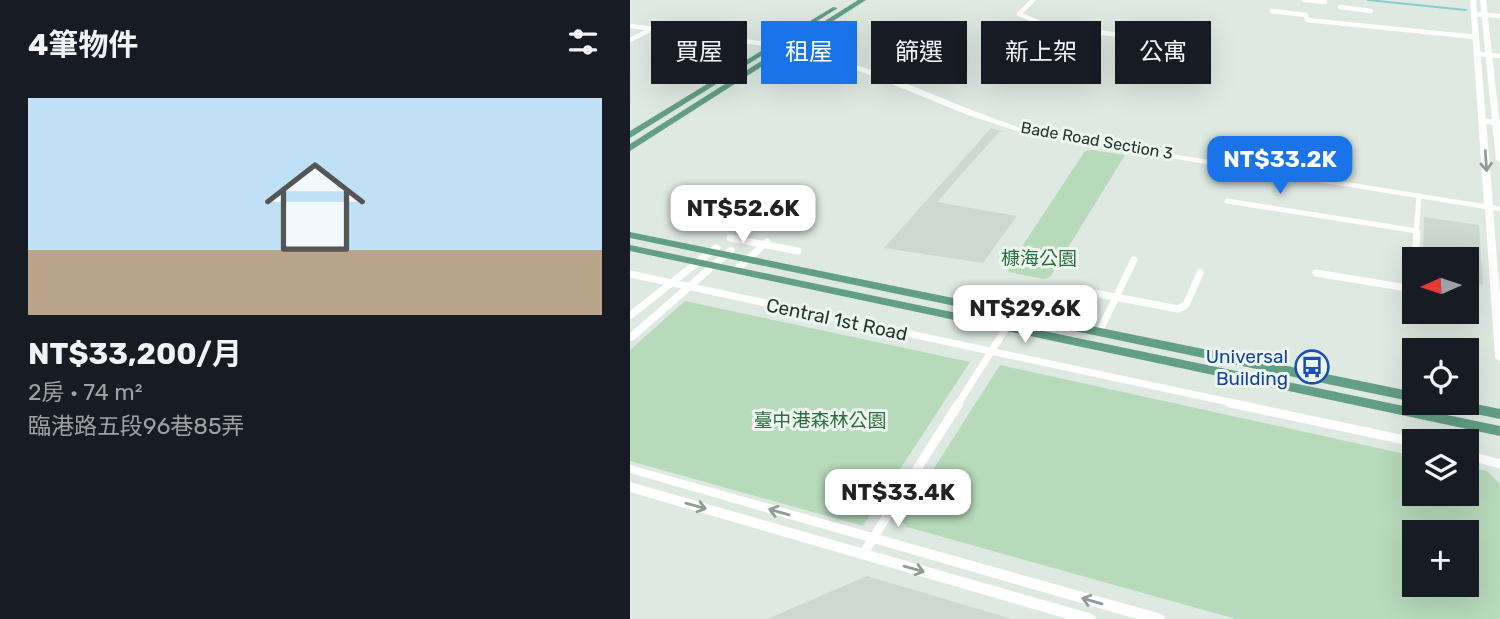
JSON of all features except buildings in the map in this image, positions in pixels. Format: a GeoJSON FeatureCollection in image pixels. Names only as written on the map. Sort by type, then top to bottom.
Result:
{"type":"FeatureCollection","features":[{"type":"Feature","properties":{"kind":"main road"},"geometry":{"type":"LineString","coordinates":[[813,21],[842,0]]}},
{"type":"Feature","properties":{"kind":"main road"},"geometry":{"type":"LineString","coordinates":[[816,21],[848,0]]}},
{"type":"Feature","properties":{"kind":"main road"},"geometry":{"type":"LineString","coordinates":[[821,21],[857,0]]}},
{"type":"Feature","properties":{"kind":"main road"},"geometry":{"type":"LineString","coordinates":[[825,21],[863,0]]}},
{"type":"Feature","properties":{"kind":"main road"},"geometry":{"type":"LineString","coordinates":[[630,132],[761,56]]}},
{"type":"Feature","properties":{"kind":"main road"},"geometry":{"type":"LineString","coordinates":[[630,142],[761,57]]}},
{"type":"Feature","properties":{"kind":"main road"},"geometry":{"type":"LineString","coordinates":[[630,148],[761,58]]}},
{"type":"Feature","properties":{"kind":"main road"},"geometry":{"type":"LineString","coordinates":[[630,229],[745,262],[1402,395]]}},
{"type":"Feature","properties":{"kind":"main road"},"geometry":{"type":"LineString","coordinates":[[630,235],[745,262],[1500,422]]}},
{"type":"Feature","properties":{"kind":"main road"},"geometry":{"type":"LineString","coordinates":[[630,242],[716,254]]}},
{"type":"Feature","properties":{"kind":"main road"},"geometry":{"type":"LineString","coordinates":[[630,248],[716,254]]}},
{"type":"Feature","properties":{"kind":"main road"},"geometry":{"type":"LineString","coordinates":[[1012,318],[1102,326],[1402,387]]}},
{"type":"Feature","properties":{"kind":"main road"},"geometry":{"type":"LineString","coordinates":[[1012,318],[1500,430]]}},
{"type":"Feature","properties":{"kind":"main road"},"geometry":{"type":"LineString","coordinates":[[1479,402],[1500,406]]}},
{"type":"Feature","properties":{"kind":"main road"},"geometry":{"type":"LineString","coordinates":[[1479,410],[1500,414]]}},
{"type":"Feature","properties":{"kind":"street"},"geometry":{"type":"LineString","coordinates":[[1033,0],[1019,14],[1047,26],[1115,34]]}},
{"type":"Feature","properties":{"kind":"street"},"geometry":{"type":"LineString","coordinates":[[1304,0],[1325,2]]}},
{"type":"Feature","properties":{"kind":"street"},"geometry":{"type":"LineString","coordinates":[[1473,0],[1500,358]]}},
{"type":"Feature","properties":{"kind":"street"},"geometry":{"type":"LineString","coordinates":[[1483,0],[1500,160]]}},
{"type":"Feature","properties":{"kind":"street"},"geometry":{"type":"LineString","coordinates":[[1340,7],[1371,11]]}},
{"type":"Feature","properties":{"kind":"street"},"geometry":{"type":"LineString","coordinates":[[1272,11],[1306,15],[1307,20],[1476,37]]}},
{"type":"Feature","properties":{"kind":"street"},"geometry":{"type":"LineString","coordinates":[[1474,14],[1500,16]]}},
{"type":"Feature","properties":{"kind":"street"},"geometry":{"type":"LineString","coordinates":[[630,27],[651,31]]}},
{"type":"Feature","properties":{"kind":"street"},"geometry":{"type":"LineString","coordinates":[[630,27],[651,30]]}},
{"type":"Feature","properties":{"kind":"street"},"geometry":{"type":"LineString","coordinates":[[630,40],[648,31]]}},
{"type":"Feature","properties":{"kind":"street"},"geometry":{"type":"LineString","coordinates":[[1478,56],[1500,58]]}},
{"type":"Feature","properties":{"kind":"street","name":"Bade Road Section 3"},"geometry":{"type":"LineString","coordinates":[[857,68],[897,79],[976,118],[1033,134],[1489,204]]}},
{"type":"Feature","properties":{"kind":"street"},"geometry":{"type":"LineString","coordinates":[[1483,121],[1498,123]]}},
{"type":"Feature","properties":{"kind":"street","name":"Bade Road Section 3"},"geometry":{"type":"LineString","coordinates":[[1086,142],[1419,196],[1500,203]]}},
{"type":"Feature","properties":{"kind":"street"},"geometry":{"type":"LineString","coordinates":[[1416,247],[1419,196]]}},
{"type":"Feature","properties":{"kind":"street"},"geometry":{"type":"LineString","coordinates":[[1227,201],[1417,231]]}},
{"type":"Feature","properties":{"kind":"street"},"geometry":{"type":"LineString","coordinates":[[1489,204],[1500,209]]}},
{"type":"Feature","properties":{"kind":"street"},"geometry":{"type":"LineString","coordinates":[[745,262],[765,243]]}},
{"type":"Feature","properties":{"kind":"street"},"geometry":{"type":"LineString","coordinates":[[630,316],[669,284],[716,254],[765,243],[798,251]]}},
{"type":"Feature","properties":{"kind":"street"},"geometry":{"type":"LineString","coordinates":[[630,338],[687,288],[716,254]]}},
{"type":"Feature","properties":{"kind":"street"},"geometry":{"type":"LineString","coordinates":[[1102,326],[1134,260]]}},
{"type":"Feature","properties":{"kind":"street"},"geometry":{"type":"LineString","coordinates":[[1094,293],[1181,309],[1187,303],[1200,273]]}},
{"type":"Feature","properties":{"kind":"street"},"geometry":{"type":"LineString","coordinates":[[1316,273],[1402,287]]}},
{"type":"Feature","properties":{"kind":"street","name":"Central 1st Road"},"geometry":{"type":"LineString","coordinates":[[630,274],[1402,439]]}},
{"type":"Feature","properties":{"kind":"street"},"geometry":{"type":"LineString","coordinates":[[863,554],[1012,318]]}},
{"type":"Feature","properties":{"kind":"street"},"geometry":{"type":"LineString","coordinates":[[1479,458],[1500,464]]}},
{"type":"Feature","properties":{"kind":"street"},"geometry":{"type":"LineString","coordinates":[[630,469],[1158,619]]}},
{"type":"Feature","properties":{"kind":"street"},"geometry":{"type":"LineString","coordinates":[[630,487],[1089,619]]}},
{"type":"Feature","properties":{"kind":"shaded area"},"geometry":{"type":"Polygon","coordinates":[[[991,128],[1004,132],[999,132],[937,202],[1017,216],[983,263],[884,248],[991,128]]]}},
{"type":"Feature","properties":{"kind":"shaded area"},"geometry":{"type":"Polygon","coordinates":[[[1282,148],[1314,153],[1310,171],[1267,165],[1282,148]]]}},
{"type":"Feature","properties":{"kind":"shaded area"},"geometry":{"type":"Polygon","coordinates":[[[1424,217],[1479,225],[1483,285],[1479,284],[1479,247],[1423,247],[1424,217]]]}},
{"type":"Feature","properties":{"kind":"shaded area"},"geometry":{"type":"Polygon","coordinates":[[[867,576],[1012,619],[767,619],[867,576]]]}},
{"type":"Feature","properties":{"kind":"green space","name":"槺海公園"},"geometry":{"type":"Polygon","coordinates":[[[1085,151],[1125,155],[1050,277],[1044,279],[1009,272],[1008,268],[1085,151]]]}},
{"type":"Feature","properties":{"kind":"green space","name":"臺中港森林公園"},"geometry":{"type":"Polygon","coordinates":[[[685,301],[970,362],[863,526],[630,461],[630,350],[685,301]]]}},
{"type":"Feature","properties":{"kind":"green space"},"geometry":{"type":"Polygon","coordinates":[[[1000,365],[1402,453],[1402,506],[1479,506],[1479,469],[1487,471],[1500,484],[1500,619],[1236,619],[907,527],[901,520],[1000,365]]]}},
{"type":"Feature","properties":{"kind":"waterway"},"geometry":{"type":"LineString","coordinates":[[1368,0],[1466,10]]}},
{"type":"Feature","properties":{"kind":"place","name":"Universal Building"},"geometry":{"type":"Point","coordinates":[1312,367]}}]}
